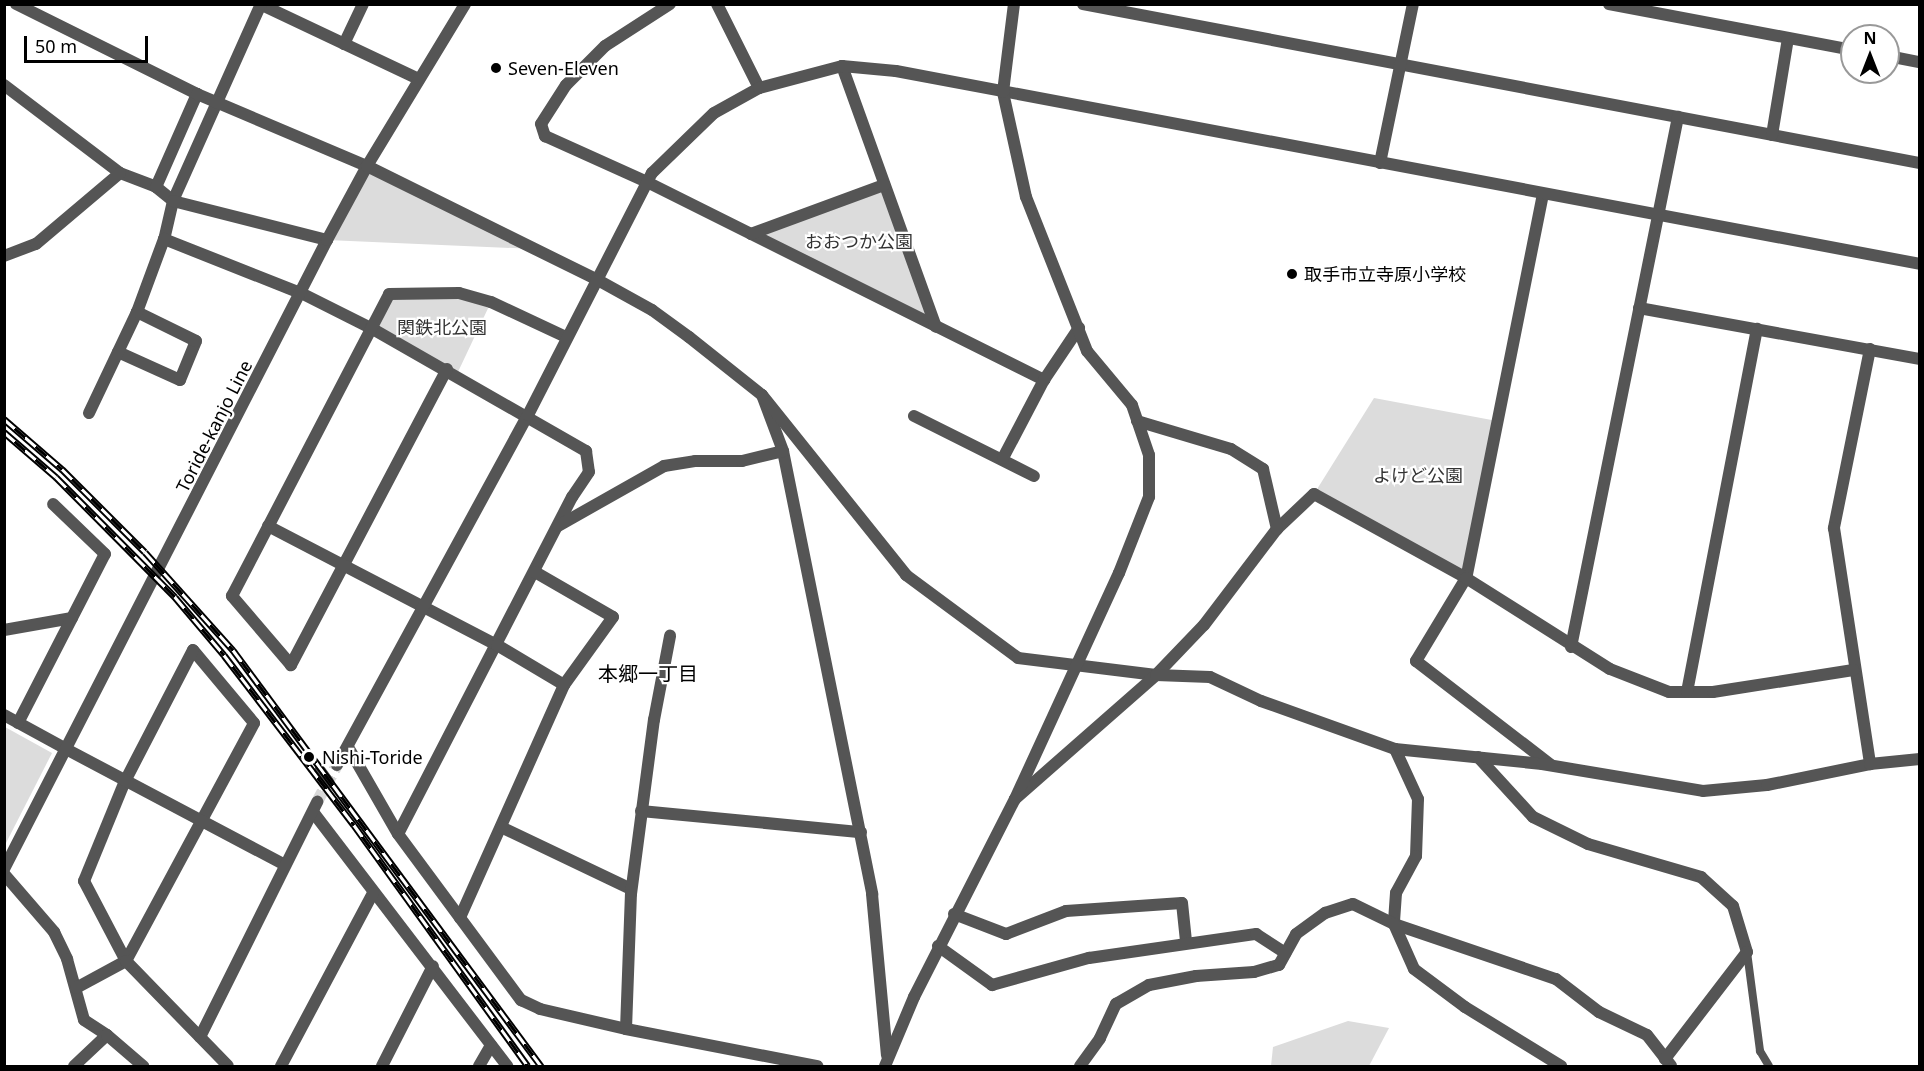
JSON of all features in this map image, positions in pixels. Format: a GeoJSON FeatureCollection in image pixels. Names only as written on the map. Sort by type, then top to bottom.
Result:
{"type":"FeatureCollection","features":[{"type":"Feature","properties":{"kind":"street"},"geometry":{"type":"LineString","coordinates":[[16,4],[216,103],[366,166],[596,279],[652,310],[762,395],[906,575],[1018,658],[1075,667],[1156,675],[1210,677],[1261,701],[1395,749],[1478,757],[1703,792],[1767,785],[1870,764],[1920,759]]}},
{"type":"Feature","properties":{"kind":"street"},"geometry":{"type":"LineString","coordinates":[[344,44],[363,4]]}},
{"type":"Feature","properties":{"kind":"street","name":"Toride-kanjo Line"},"geometry":{"type":"LineString","coordinates":[[4,869],[303,294],[327,240],[366,166],[465,4]]}},
{"type":"Feature","properties":{"kind":"street"},"geometry":{"type":"LineString","coordinates":[[670,4],[605,46],[566,85],[541,124],[544,136],[647,182],[1044,380]]}},
{"type":"Feature","properties":{"kind":"street"},"geometry":{"type":"LineString","coordinates":[[717,4],[759,88]]}},
{"type":"Feature","properties":{"kind":"street"},"geometry":{"type":"LineString","coordinates":[[886,1061],[938,946],[1015,799],[1149,497],[1149,455],[1132,405],[1087,351],[1026,197],[1003,92],[1014,4]]}},
{"type":"Feature","properties":{"kind":"street"},"geometry":{"type":"LineString","coordinates":[[1083,4],[1136,9],[1401,65],[1920,163]]}},
{"type":"Feature","properties":{"kind":"street"},"geometry":{"type":"LineString","coordinates":[[1380,163],[1413,4]]}},
{"type":"Feature","properties":{"kind":"street"},"geometry":{"type":"LineString","coordinates":[[1609,4],[1840,48]]}},
{"type":"Feature","properties":{"kind":"street"},"geometry":{"type":"LineString","coordinates":[[89,413],[137,312],[164,239],[173,201],[261,5],[419,79]]}},
{"type":"Feature","properties":{"kind":"street"},"geometry":{"type":"LineString","coordinates":[[1772,135],[1788,38]]}},
{"type":"Feature","properties":{"kind":"street"},"geometry":{"type":"LineString","coordinates":[[1900,58],[1920,62]]}},
{"type":"Feature","properties":{"kind":"street"},"geometry":{"type":"LineString","coordinates":[[842,66],[936,327]]}},
{"type":"Feature","properties":{"kind":"street"},"geometry":{"type":"LineString","coordinates":[[337,765],[528,415],[647,182],[681,141],[706,120],[759,88],[842,66],[896,71],[1920,264]]}},
{"type":"Feature","properties":{"kind":"street"},"geometry":{"type":"LineString","coordinates":[[4,85],[120,173],[156,187],[173,201],[327,240]]}},
{"type":"Feature","properties":{"kind":"street"},"geometry":{"type":"LineString","coordinates":[[156,187],[197,94]]}},
{"type":"Feature","properties":{"kind":"street"},"geometry":{"type":"LineString","coordinates":[[1571,647],[1678,117]]}},
{"type":"Feature","properties":{"kind":"street"},"geometry":{"type":"LineString","coordinates":[[4,256],[36,244],[120,173]]}},
{"type":"Feature","properties":{"kind":"street"},"geometry":{"type":"LineString","coordinates":[[751,234],[884,185]]}},
{"type":"Feature","properties":{"kind":"street"},"geometry":{"type":"LineString","coordinates":[[1543,194],[1466,578],[1416,661],[1555,768]]}},
{"type":"Feature","properties":{"kind":"street"},"geometry":{"type":"LineString","coordinates":[[164,239],[303,294],[372,328],[528,415],[586,451],[589,472],[557,527],[398,834]]}},
{"type":"Feature","properties":{"kind":"street"},"geometry":{"type":"LineString","coordinates":[[447,369],[291,665],[232,596],[389,294],[459,293],[491,302],[566,337]]}},
{"type":"Feature","properties":{"kind":"street"},"geometry":{"type":"LineString","coordinates":[[1639,308],[1920,359]]}},
{"type":"Feature","properties":{"kind":"street"},"geometry":{"type":"LineString","coordinates":[[118,352],[180,380],[196,341],[137,312]]}},
{"type":"Feature","properties":{"kind":"street"},"geometry":{"type":"LineString","coordinates":[[1003,458],[1044,380],[1079,328]]}},
{"type":"Feature","properties":{"kind":"street"},"geometry":{"type":"LineString","coordinates":[[1688,692],[1757,329]]}},
{"type":"Feature","properties":{"kind":"street"},"geometry":{"type":"LineString","coordinates":[[1870,350],[1834,528],[1870,764]]}},
{"type":"Feature","properties":{"kind":"street"},"geometry":{"type":"LineString","coordinates":[[762,395],[783,451],[873,894],[886,1061]]}},
{"type":"Feature","properties":{"kind":"street"},"geometry":{"type":"LineString","coordinates":[[914,416],[1003,458],[1034,476]]}},
{"type":"Feature","properties":{"kind":"street"},"geometry":{"type":"LineString","coordinates":[[1137,420],[1231,448],[1263,469],[1277,529]]}},
{"type":"Feature","properties":{"kind":"street"},"geometry":{"type":"LineString","coordinates":[[557,527],[664,466],[694,461],[742,461],[783,451]]}},
{"type":"Feature","properties":{"kind":"street"},"geometry":{"type":"LineString","coordinates":[[1015,799],[1156,675],[1204,625],[1277,529],[1314,494],[1466,578],[1571,647],[1610,669],[1669,692],[1713,692],[1854,670]]}},
{"type":"Feature","properties":{"kind":"street"},"geometry":{"type":"LineString","coordinates":[[18,723],[105,554],[53,504]]}},
{"type":"Feature","properties":{"kind":"street"},"geometry":{"type":"LineString","coordinates":[[268,526],[497,645],[564,685]]}},
{"type":"Feature","properties":{"kind":"street"},"geometry":{"type":"LineString","coordinates":[[460,918],[564,685],[613,617],[535,572]]}},
{"type":"Feature","properties":{"kind":"street"},"geometry":{"type":"LineString","coordinates":[[4,630],[72,618]]}},
{"type":"Feature","properties":{"kind":"street"},"geometry":{"type":"LineString","coordinates":[[626,1029],[631,889],[641,812],[670,636]]}},
{"type":"Feature","properties":{"kind":"street"},"geometry":{"type":"LineString","coordinates":[[76,988],[126,961],[254,723],[193,650],[125,781],[84,881],[126,961],[228,1066]]}},
{"type":"Feature","properties":{"kind":"street"},"geometry":{"type":"LineString","coordinates":[[4,716],[285,864]]}},
{"type":"Feature","properties":{"kind":"street"},"geometry":{"type":"LineString","coordinates":[[348,747],[398,834],[522,1000],[540,1009],[626,1029],[817,1066]]}},
{"type":"Feature","properties":{"kind":"street"},"geometry":{"type":"LineString","coordinates":[[1395,749],[1418,799],[1416,856],[1396,893],[1394,924],[1414,969],[1466,1007],[1561,1066]]}},
{"type":"Feature","properties":{"kind":"street"},"geometry":{"type":"LineString","coordinates":[[1080,1066],[1100,1038],[1116,1004],[1149,985],[1196,976],[1254,972],[1279,965],[1296,934],[1325,913],[1353,904],[1394,924],[1556,979],[1599,1012],[1647,1035],[1668,1063],[1747,952],[1733,906],[1701,877],[1588,844],[1533,817],[1478,757]]}},
{"type":"Feature","properties":{"kind":"street"},"geometry":{"type":"LineString","coordinates":[[320,771],[328,782]]}},
{"type":"Feature","properties":{"kind":"street"},"geometry":{"type":"LineString","coordinates":[[200,1038],[315,807],[373,892],[433,966],[507,1066]]}},
{"type":"Feature","properties":{"kind":"street"},"geometry":{"type":"LineString","coordinates":[[641,812],[861,832]]}},
{"type":"Feature","properties":{"kind":"street"},"geometry":{"type":"LineString","coordinates":[[501,827],[631,889]]}},
{"type":"Feature","properties":{"kind":"street"},"geometry":{"type":"LineString","coordinates":[[4,874],[54,932],[76,988],[84,1020],[107,1035],[142,1066]]}},
{"type":"Feature","properties":{"kind":"street"},"geometry":{"type":"LineString","coordinates":[[281,1066],[373,892]]}},
{"type":"Feature","properties":{"kind":"street"},"geometry":{"type":"LineString","coordinates":[[954,914],[1006,934],[1066,911],[1182,903],[1186,942]]}},
{"type":"Feature","properties":{"kind":"street"},"geometry":{"type":"LineString","coordinates":[[938,946],[992,985],[1089,958],[1186,942],[1256,934],[1285,953]]}},
{"type":"Feature","properties":{"kind":"street"},"geometry":{"type":"LineString","coordinates":[[382,1066],[433,966]]}},
{"type":"Feature","properties":{"kind":"street"},"geometry":{"type":"LineString","coordinates":[[74,1066],[107,1035]]}},
{"type":"Feature","properties":{"kind":"street"},"geometry":{"type":"LineString","coordinates":[[479,1066],[491,1045]]}},
{"type":"Feature","properties":{"kind":"lane"},"geometry":{"type":"LineString","coordinates":[[1747,952],[1760,1051],[1769,1066]]}},
{"type":"Feature","properties":{"kind":"green space"},"geometry":{"type":"Polygon","coordinates":[[[367,166],[535,249],[327,240],[367,166]]]}},
{"type":"Feature","properties":{"kind":"green space","name":"おおつか公園"},"geometry":{"type":"Polygon","coordinates":[[[884,185],[936,327],[751,234],[884,185]]]}},
{"type":"Feature","properties":{"kind":"green space","name":"関鉄北公園"},"geometry":{"type":"Polygon","coordinates":[[[459,293],[491,302],[457,374],[371,328],[389,294],[459,293]]]}},
{"type":"Feature","properties":{"kind":"green space","name":"よけど公園"},"geometry":{"type":"Polygon","coordinates":[[[1374,398],[1497,421],[1466,578],[1314,494],[1374,398]]]}},
{"type":"Feature","properties":{"kind":"green space"},"geometry":{"type":"Polygon","coordinates":[[[5,727],[52,753],[5,845],[5,727]]]}},
{"type":"Feature","properties":{"kind":"green space"},"geometry":{"type":"Polygon","coordinates":[[[1348,1021],[1389,1028],[1369,1066],[1271,1066],[1273,1047],[1348,1021]]]}},
{"type":"Feature","properties":{"kind":"tunnel"},"geometry":{"type":"LineString","coordinates":[[317,802],[337,765]]}},
{"type":"Feature","properties":{"kind":"railway"},"geometry":{"type":"LineString","coordinates":[[4,419],[62,469],[145,552],[233,650],[541,1066]]}},
{"type":"Feature","properties":{"kind":"railway"},"geometry":{"type":"LineString","coordinates":[[4,432],[56,477],[175,597],[224,655],[354,825],[528,1066]]}},
{"type":"Feature","properties":{"kind":"place","name":"Seven-Eleven"},"geometry":{"type":"Point","coordinates":[496,68]}},
{"type":"Feature","properties":{"kind":"place","name":"取手市立寺原小学校"},"geometry":{"type":"Point","coordinates":[1292,274]}},
{"type":"Feature","properties":{"kind":"place","name":"Nishi-Toride"},"geometry":{"type":"Point","coordinates":[309,757]}},
{"type":"Feature","properties":{"kind":"district","name":"本郷一丁目"},"geometry":{"type":"Point","coordinates":[648,673]}}]}
